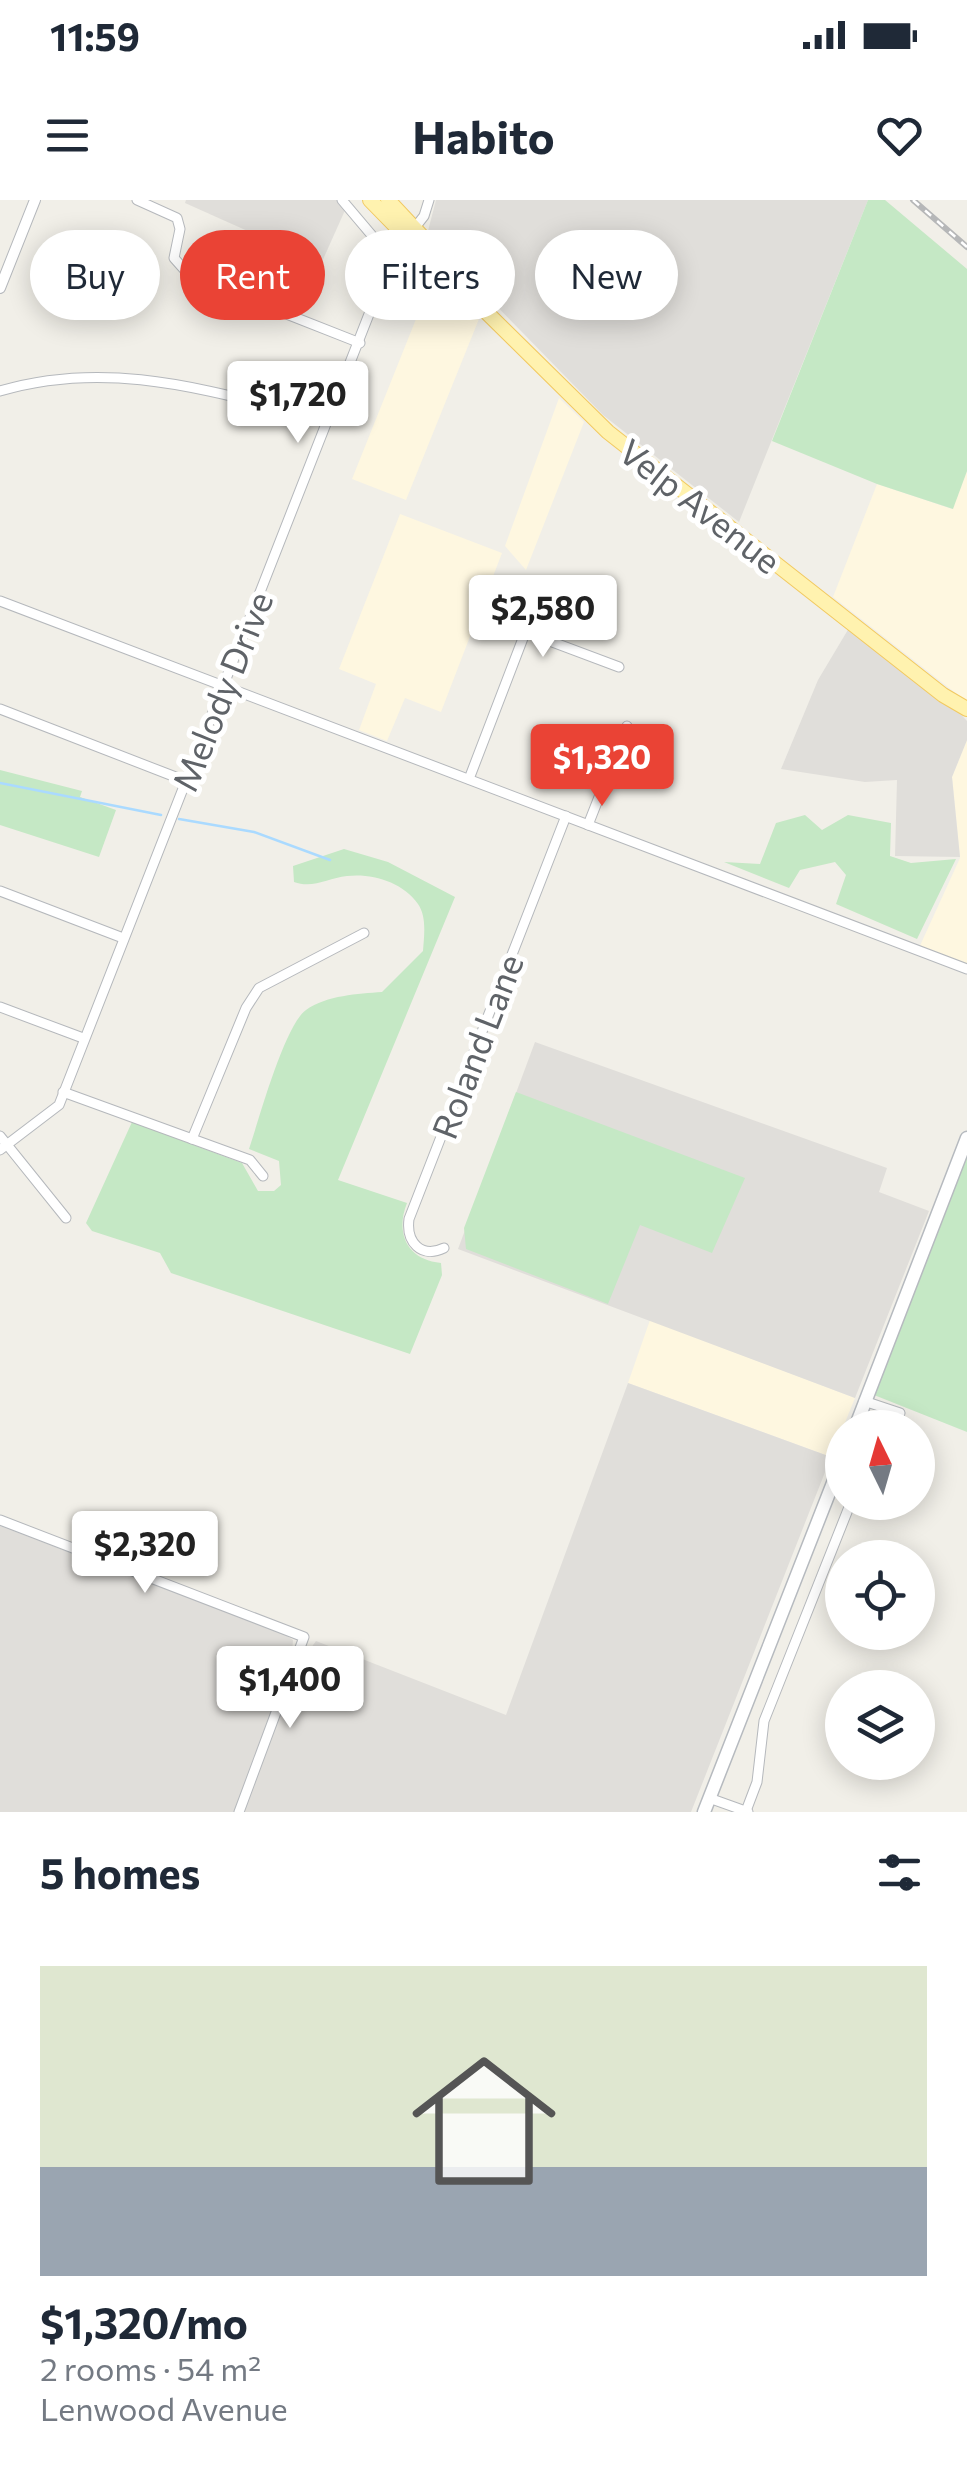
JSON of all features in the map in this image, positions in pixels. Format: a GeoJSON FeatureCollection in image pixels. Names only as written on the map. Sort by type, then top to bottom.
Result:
{"type":"FeatureCollection","features":[{"type":"Feature","properties":{"kind":"main road","name":"Velp Avenue"},"geometry":{"type":"LineString","coordinates":[[370,200],[415,228]]}},
{"type":"Feature","properties":{"kind":"main road","name":"Velp Avenue"},"geometry":{"type":"LineString","coordinates":[[388,200],[462,279],[473,300],[608,432],[943,695],[967,709]]}},
{"type":"Feature","properties":{"kind":"main road","name":"Velp Avenue"},"geometry":{"type":"LineString","coordinates":[[943,695],[967,721]]}},
{"type":"Feature","properties":{"kind":"main road"},"geometry":{"type":"LineString","coordinates":[[861,1410],[967,1138]]}},
{"type":"Feature","properties":{"kind":"main road"},"geometry":{"type":"LineString","coordinates":[[704,1812],[825,1503]]}},
{"type":"Feature","properties":{"kind":"street"},"geometry":{"type":"LineString","coordinates":[[0,288],[35,200]]}},
{"type":"Feature","properties":{"kind":"street"},"geometry":{"type":"LineString","coordinates":[[138,200],[177,218],[180,229],[174,258],[190,276],[360,343]]}},
{"type":"Feature","properties":{"kind":"street"},"geometry":{"type":"LineString","coordinates":[[342,200],[368,230]]}},
{"type":"Feature","properties":{"kind":"street"},"geometry":{"type":"LineString","coordinates":[[415,228],[429,200]]}},
{"type":"Feature","properties":{"kind":"street","name":"Melody Drive"},"geometry":{"type":"LineString","coordinates":[[2,1143],[52,1114],[63,1092],[369,320]]}},
{"type":"Feature","properties":{"kind":"street"},"geometry":{"type":"LineString","coordinates":[[0,391],[62,378],[117,375],[329,420]]}},
{"type":"Feature","properties":{"kind":"street"},"geometry":{"type":"LineString","coordinates":[[0,601],[967,969]]}},
{"type":"Feature","properties":{"kind":"street"},"geometry":{"type":"LineString","coordinates":[[483,616],[619,667]]}},
{"type":"Feature","properties":{"kind":"street"},"geometry":{"type":"LineString","coordinates":[[468,779],[526,634]]}},
{"type":"Feature","properties":{"kind":"street"},"geometry":{"type":"LineString","coordinates":[[0,709],[186,780]]}},
{"type":"Feature","properties":{"kind":"street"},"geometry":{"type":"LineString","coordinates":[[588,824],[627,726]]}},
{"type":"Feature","properties":{"kind":"street","name":"Roland Lane"},"geometry":{"type":"LineString","coordinates":[[444,1248],[434,1252],[418,1248],[410,1239],[409,1218],[566,816]]}},
{"type":"Feature","properties":{"kind":"street"},"geometry":{"type":"LineString","coordinates":[[0,890],[123,938]]}},
{"type":"Feature","properties":{"kind":"street"},"geometry":{"type":"LineString","coordinates":[[192,1140],[246,1008],[259,988],[364,933]]}},
{"type":"Feature","properties":{"kind":"street"},"geometry":{"type":"LineString","coordinates":[[0,1008],[83,1038]]}},
{"type":"Feature","properties":{"kind":"street"},"geometry":{"type":"LineString","coordinates":[[63,1092],[254,1162],[263,1176]]}},
{"type":"Feature","properties":{"kind":"street"},"geometry":{"type":"LineString","coordinates":[[2,1143],[66,1218]]}},
{"type":"Feature","properties":{"kind":"street"},"geometry":{"type":"LineString","coordinates":[[864,1401],[891,1410]]}},
{"type":"Feature","properties":{"kind":"street"},"geometry":{"type":"LineString","coordinates":[[0,1520],[304,1637],[239,1812]]}},
{"type":"Feature","properties":{"kind":"street"},"geometry":{"type":"LineString","coordinates":[[709,1798],[747,1811],[757,1782],[764,1721],[844,1520]]}},
{"type":"Feature","properties":{"kind":"shaded area"},"geometry":{"type":"Polygon","coordinates":[[[339,200],[346,208],[325,255],[325,230],[245,230],[185,203],[339,200]]]}},
{"type":"Feature","properties":{"kind":"shaded area"},"geometry":{"type":"Polygon","coordinates":[[[436,200],[868,200],[739,522],[603,415],[510,320],[515,320],[515,230],[428,230],[436,200]]]}},
{"type":"Feature","properties":{"kind":"shaded area"},"geometry":{"type":"Polygon","coordinates":[[[416,320],[479,320],[406,500],[352,479],[416,320]]]}},
{"type":"Feature","properties":{"kind":"shaded area"},"geometry":{"type":"Polygon","coordinates":[[[559,398],[584,422],[526,570],[505,546],[559,398]]]}},
{"type":"Feature","properties":{"kind":"shaded area"},"geometry":{"type":"Polygon","coordinates":[[[967,471],[967,702],[833,597],[877,484],[952,509],[967,471]]]}},
{"type":"Feature","properties":{"kind":"shaded area"},"geometry":{"type":"Polygon","coordinates":[[[400,514],[502,553],[441,712],[405,698],[387,741],[359,730],[376,684],[339,669],[400,514]]]}},
{"type":"Feature","properties":{"kind":"shaded area"},"geometry":{"type":"Polygon","coordinates":[[[852,623],[943,695],[967,721],[967,740],[952,777],[960,857],[895,856],[897,780],[865,782],[781,769],[818,680],[852,623]]]}},
{"type":"Feature","properties":{"kind":"shaded area"},"geometry":{"type":"Polygon","coordinates":[[[967,740],[967,969],[918,950],[960,858],[952,777],[967,740]]]}},
{"type":"Feature","properties":{"kind":"shaded area"},"geometry":{"type":"Polygon","coordinates":[[[535,1042],[887,1168],[879,1192],[929,1211],[855,1398],[458,1249],[535,1042]]]}},
{"type":"Feature","properties":{"kind":"shaded area"},"geometry":{"type":"Polygon","coordinates":[[[650,1320],[855,1398],[850,1410],[825,1410],[825,1455],[628,1383],[650,1320]]]}},
{"type":"Feature","properties":{"kind":"shaded area"},"geometry":{"type":"Polygon","coordinates":[[[628,1383],[825,1455],[825,1472],[691,1812],[0,1812],[0,1526],[284,1634],[293,1640],[292,1653],[303,1659],[316,1641],[506,1715],[628,1383]]]}},
{"type":"Feature","properties":{"kind":"green space"},"geometry":{"type":"Polygon","coordinates":[[[868,200],[885,200],[967,269],[967,471],[953,509],[877,484],[772,441],[868,200]]]}},
{"type":"Feature","properties":{"kind":"green space"},"geometry":{"type":"Polygon","coordinates":[[[0,770],[82,791],[80,797],[116,810],[99,857],[0,825],[0,770]]]}},
{"type":"Feature","properties":{"kind":"green space"},"geometry":{"type":"Polygon","coordinates":[[[805,815],[822,830],[848,815],[891,823],[890,856],[911,863],[956,859],[917,939],[836,904],[846,875],[835,862],[800,870],[789,888],[724,862],[760,864],[776,823],[805,815]]]}},
{"type":"Feature","properties":{"kind":"green space"},"geometry":{"type":"Polygon","coordinates":[[[344,849],[388,862],[455,897],[338,1180],[407,1203],[402,1225],[407,1243],[420,1257],[441,1263],[442,1275],[410,1354],[171,1273],[160,1253],[92,1231],[86,1223],[132,1122],[242,1163],[258,1191],[274,1191],[281,1185],[279,1161],[249,1149],[281,1053],[298,1019],[323,1001],[382,992],[423,951],[421,909],[412,896],[396,885],[357,875],[314,884],[294,882],[293,866],[344,849]]]}},
{"type":"Feature","properties":{"kind":"green space"},"geometry":{"type":"Polygon","coordinates":[[[516,1092],[745,1178],[712,1253],[640,1225],[608,1304],[466,1249],[464,1228],[516,1092]]]}},
{"type":"Feature","properties":{"kind":"green space"},"geometry":{"type":"Polygon","coordinates":[[[967,1138],[967,1432],[935,1419],[935,1410],[912,1410],[869,1393],[967,1138]]]}},
{"type":"Feature","properties":{"kind":"waterway"},"geometry":{"type":"LineString","coordinates":[[0,783],[161,815]]}},
{"type":"Feature","properties":{"kind":"waterway"},"geometry":{"type":"LineString","coordinates":[[179,819],[254,832],[330,860]]}},
{"type":"Feature","properties":{"kind":"railway"},"geometry":{"type":"LineString","coordinates":[[913,200],[967,247]]}}]}
